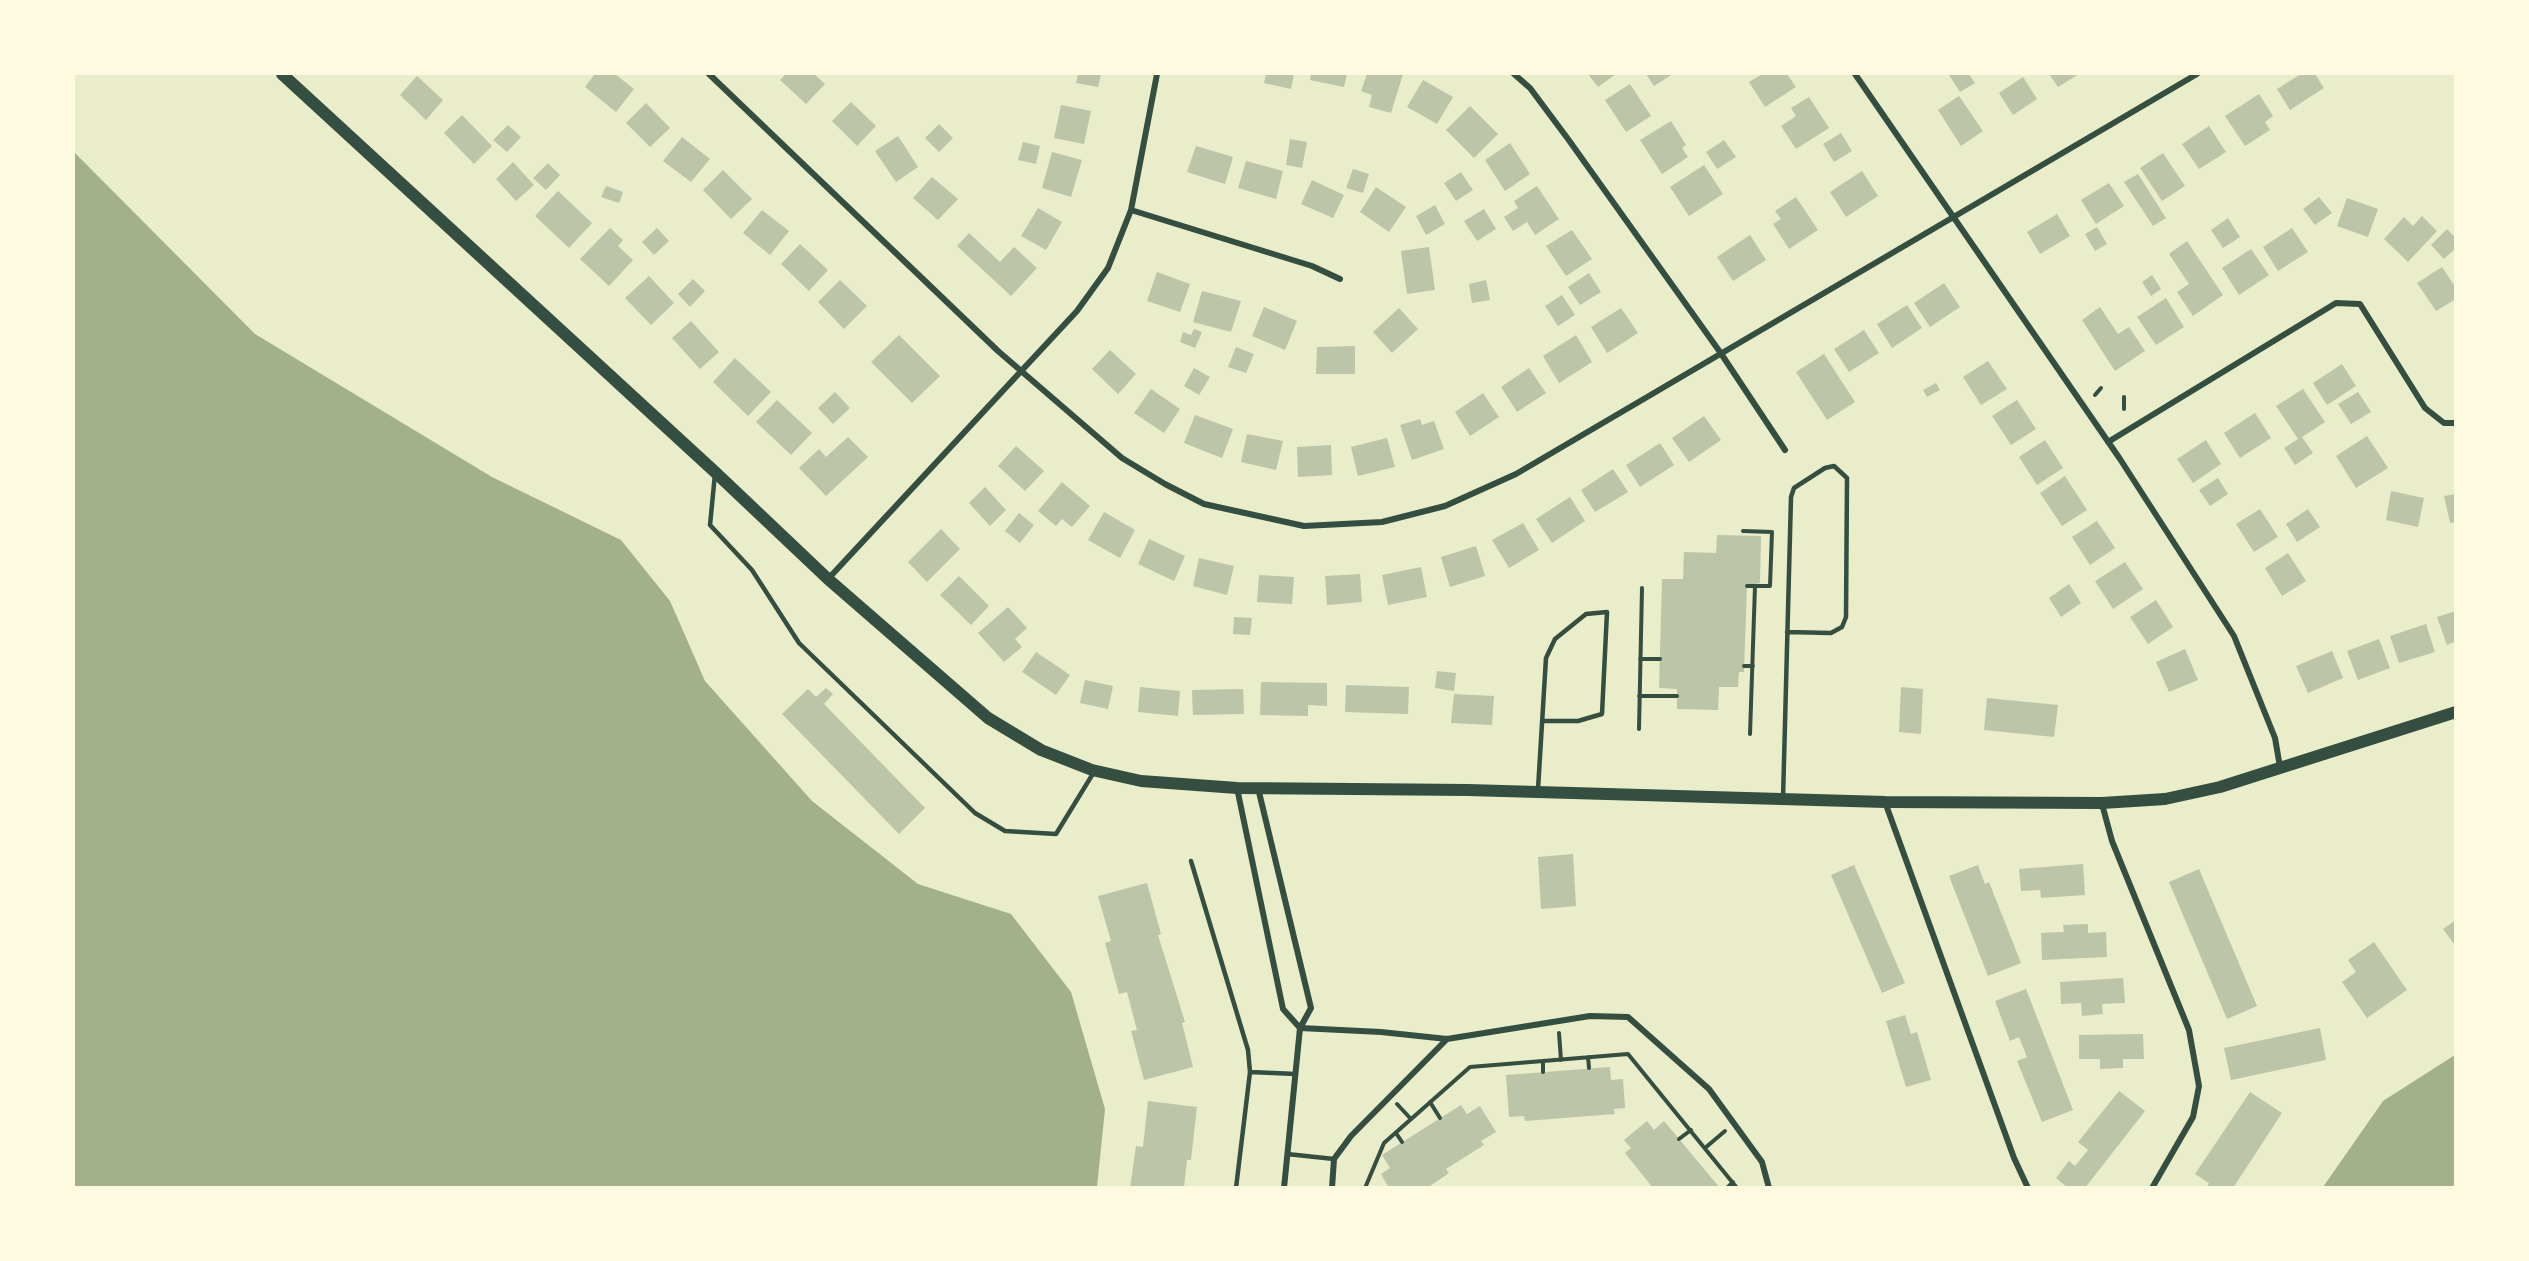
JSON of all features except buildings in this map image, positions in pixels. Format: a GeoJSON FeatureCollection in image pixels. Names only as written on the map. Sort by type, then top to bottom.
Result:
{"type":"FeatureCollection","features":[{"type":"Feature","properties":{"kind":"main road"},"geometry":{"type":"LineString","coordinates":[[282,74],[715,471],[828,579],[988,718],[1041,750],[1095,771],[1141,781],[1238,788],[1538,792],[1885,802],[2102,803],[2165,799],[2220,788],[2456,712]]}},
{"type":"Feature","properties":{"kind":"street"},"geometry":{"type":"LineString","coordinates":[[709,74],[1021,372],[1122,458],[1204,504],[1304,526],[1382,522],[1445,506],[1515,474],[2197,74]]}},
{"type":"Feature","properties":{"kind":"street"},"geometry":{"type":"LineString","coordinates":[[828,579],[1077,311],[1108,268],[1131,210],[1157,74]]}},
{"type":"Feature","properties":{"kind":"street"},"geometry":{"type":"LineString","coordinates":[[1514,74],[1530,88],[1568,139],[1720,352],[1785,450]]}},
{"type":"Feature","properties":{"kind":"street"},"geometry":{"type":"LineString","coordinates":[[1854,74],[2108,442],[2234,636],[2275,738],[2280,768]]}},
{"type":"Feature","properties":{"kind":"street"},"geometry":{"type":"LineString","coordinates":[[1131,210],[1312,266],[1340,279]]}},
{"type":"Feature","properties":{"kind":"street"},"geometry":{"type":"LineString","coordinates":[[2108,442],[2336,303],[2360,304],[2425,408],[2444,423],[2456,423]]}},
{"type":"Feature","properties":{"kind":"street"},"geometry":{"type":"LineString","coordinates":[[1238,788],[1283,1009],[1300,1028],[1381,1032],[1447,1039],[1590,1016],[1628,1017],[1709,1089],[1762,1162],[1769,1188]]}},
{"type":"Feature","properties":{"kind":"street"},"geometry":{"type":"LineString","coordinates":[[1258,788],[1311,1008],[1300,1028],[1284,1188]]}},
{"type":"Feature","properties":{"kind":"street"},"geometry":{"type":"LineString","coordinates":[[1885,802],[2014,1158],[2028,1188]]}},
{"type":"Feature","properties":{"kind":"street"},"geometry":{"type":"LineString","coordinates":[[2102,803],[2112,841],[2189,1030],[2199,1086],[2193,1117],[2152,1188]]}},
{"type":"Feature","properties":{"kind":"street"},"geometry":{"type":"LineString","coordinates":[[1332,1188],[1334,1159],[1351,1136],[1447,1039]]}},
{"type":"Feature","properties":{"kind":"lane"},"geometry":{"type":"LineString","coordinates":[[1783,799],[1787,632],[1791,496],[1794,488],[1825,468],[1834,466],[1847,478],[1846,617],[1842,627],[1831,633],[1787,632]]}},
{"type":"Feature","properties":{"kind":"lane"},"geometry":{"type":"LineString","coordinates":[[715,471],[710,525],[752,570],[799,643],[975,813],[1005,831],[1056,834],[1095,771]]}},
{"type":"Feature","properties":{"kind":"lane"},"geometry":{"type":"LineString","coordinates":[[1538,792],[1546,658],[1555,639],[1586,614],[1607,612],[1602,714],[1578,721],[1543,721]]}},
{"type":"Feature","properties":{"kind":"lane"},"geometry":{"type":"LineString","coordinates":[[1191,861],[1248,1050],[1251,1072],[1236,1188]]}},
{"type":"Feature","properties":{"kind":"lane"},"geometry":{"type":"LineString","coordinates":[[1251,1072],[1296,1074]]}},
{"type":"Feature","properties":{"kind":"lane"},"geometry":{"type":"LineString","coordinates":[[1287,1154],[1334,1159]]}},
{"type":"Feature","properties":{"kind":"path"},"geometry":{"type":"LineString","coordinates":[[2095,395],[2101,388]]}},
{"type":"Feature","properties":{"kind":"path"},"geometry":{"type":"LineString","coordinates":[[2124,397],[2124,409]]}},
{"type":"Feature","properties":{"kind":"path"},"geometry":{"type":"LineString","coordinates":[[1743,531],[1772,532],[1770,586],[1747,586]]}},
{"type":"Feature","properties":{"kind":"path"},"geometry":{"type":"LineString","coordinates":[[1750,734],[1755,586]]}},
{"type":"Feature","properties":{"kind":"path"},"geometry":{"type":"LineString","coordinates":[[1639,729],[1642,588]]}},
{"type":"Feature","properties":{"kind":"path"},"geometry":{"type":"LineString","coordinates":[[1640,659],[1660,659]]}},
{"type":"Feature","properties":{"kind":"path"},"geometry":{"type":"LineString","coordinates":[[1744,666],[1753,666]]}},
{"type":"Feature","properties":{"kind":"path"},"geometry":{"type":"LineString","coordinates":[[1639,696],[1677,696]]}},
{"type":"Feature","properties":{"kind":"path"},"geometry":{"type":"LineString","coordinates":[[1558,1020],[1561,1060]]}},
{"type":"Feature","properties":{"kind":"path"},"geometry":{"type":"LineString","coordinates":[[1365,1188],[1384,1143],[1470,1067],[1628,1054],[1737,1188]]}},
{"type":"Feature","properties":{"kind":"path"},"geometry":{"type":"LineString","coordinates":[[1588,1057],[1589,1068]]}},
{"type":"Feature","properties":{"kind":"path"},"geometry":{"type":"LineString","coordinates":[[1543,1061],[1544,1072]]}},
{"type":"Feature","properties":{"kind":"path"},"geometry":{"type":"LineString","coordinates":[[1390,1096],[1411,1119]]}},
{"type":"Feature","properties":{"kind":"path"},"geometry":{"type":"LineString","coordinates":[[1430,1102],[1440,1118]]}},
{"type":"Feature","properties":{"kind":"path"},"geometry":{"type":"LineString","coordinates":[[1705,1148],[1734,1124]]}},
{"type":"Feature","properties":{"kind":"path"},"geometry":{"type":"LineString","coordinates":[[1679,1139],[1691,1130]]}},
{"type":"Feature","properties":{"kind":"path"},"geometry":{"type":"LineString","coordinates":[[1396,1133],[1402,1142]]}},
{"type":"Feature","properties":{"kind":"path"},"geometry":{"type":"LineString","coordinates":[[1727,1188],[1733,1182]]}},
{"type":"Feature","properties":{"kind":"shaded area"},"geometry":{"type":"Polygon","coordinates":[[[74,152],[255,334],[492,477],[621,540],[670,601],[705,681],[812,801],[918,884],[1011,914],[1071,992],[1105,1109],[1097,1187],[74,1187],[74,152]]]}},
{"type":"Feature","properties":{"kind":"shaded area"},"geometry":{"type":"Polygon","coordinates":[[[2455,1055],[2455,1187],[2323,1187],[2383,1101],[2455,1055]]]}}]}
